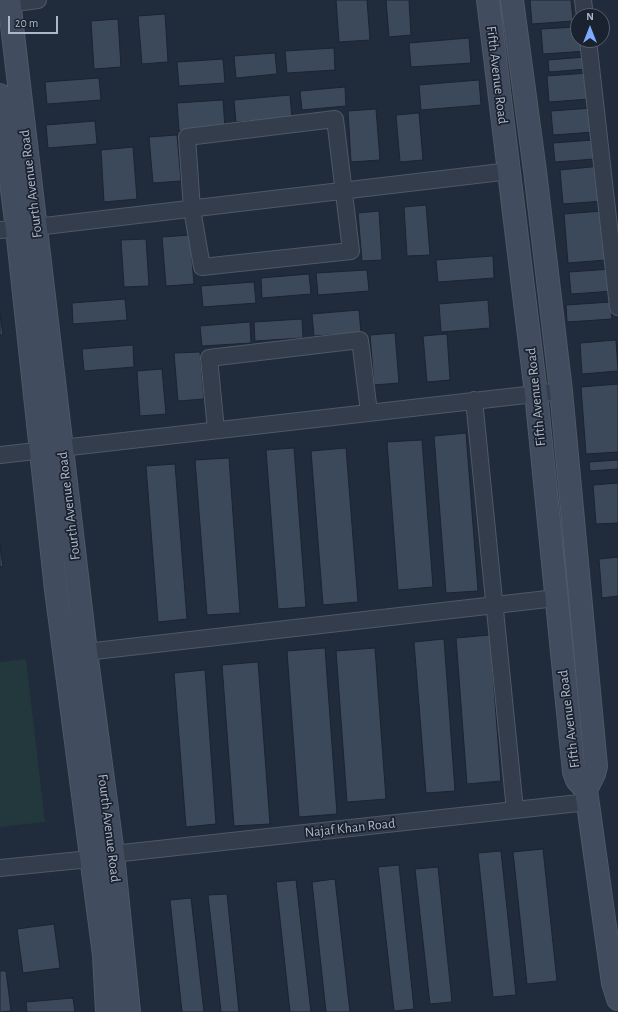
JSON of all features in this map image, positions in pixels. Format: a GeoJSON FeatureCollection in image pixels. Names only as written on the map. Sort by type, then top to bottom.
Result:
{"type":"FeatureCollection","features":[{"type":"Feature","properties":{"kind":"main road","name":"Fifth Avenue Road"},"geometry":{"type":"LineString","coordinates":[[488,0],[536,393],[574,772],[587,796],[613,983],[618,998]]}},
{"type":"Feature","properties":{"kind":"main road","name":"Fifth Avenue Road"},"geometry":{"type":"LineString","coordinates":[[512,0],[535,171],[561,391],[596,766],[587,796]]}},
{"type":"Feature","properties":{"kind":"main road","name":"Fourth Avenue Road"},"geometry":{"type":"LineString","coordinates":[[6,3],[18,228],[62,448],[86,652],[113,854],[129,1012]]}},
{"type":"Feature","properties":{"kind":"main road","name":"Fourth Avenue Road"},"geometry":{"type":"LineString","coordinates":[[0,94],[18,228],[40,451],[90,859],[104,955],[106,1012]]}},
{"type":"Feature","properties":{"kind":"street"},"geometry":{"type":"LineString","coordinates":[[6,3],[38,0]]}},
{"type":"Feature","properties":{"kind":"street"},"geometry":{"type":"LineString","coordinates":[[589,48],[618,307]]}},
{"type":"Feature","properties":{"kind":"street"},"geometry":{"type":"LineString","coordinates":[[335,119],[345,191],[352,251],[202,267],[192,209],[187,137],[335,119]]}},
{"type":"Feature","properties":{"kind":"street"},"geometry":{"type":"LineString","coordinates":[[18,228],[510,171]]}},
{"type":"Feature","properties":{"kind":"street"},"geometry":{"type":"LineString","coordinates":[[216,430],[209,358],[360,340],[369,412]]}},
{"type":"Feature","properties":{"kind":"street"},"geometry":{"type":"LineString","coordinates":[[0,455],[561,391]]}},
{"type":"Feature","properties":{"kind":"street"},"geometry":{"type":"LineString","coordinates":[[474,400],[515,810]]}},
{"type":"Feature","properties":{"kind":"street"},"geometry":{"type":"LineString","coordinates":[[86,652],[556,598]]}},
{"type":"Feature","properties":{"kind":"street","name":"Najaf Khan Road"},"geometry":{"type":"LineString","coordinates":[[113,854],[515,810],[587,796]]}},
{"type":"Feature","properties":{"kind":"street"},"geometry":{"type":"LineString","coordinates":[[0,868],[90,859]]}},
{"type":"Feature","properties":{"kind":"green space"},"geometry":{"type":"Polygon","coordinates":[[[26,659],[45,822],[0,827],[0,662],[26,659]]]}},
{"type":"Feature","properties":{"kind":"building"},"geometry":{"type":"Polygon","coordinates":[[[336,0],[367,0],[370,40],[339,42],[336,0]]]}},
{"type":"Feature","properties":{"kind":"building"},"geometry":{"type":"Polygon","coordinates":[[[386,0],[409,0],[411,35],[389,37],[386,0]]]}},
{"type":"Feature","properties":{"kind":"building"},"geometry":{"type":"Polygon","coordinates":[[[530,0],[571,0],[570,21],[532,24],[530,0]]]}},
{"type":"Feature","properties":{"kind":"building"},"geometry":{"type":"Polygon","coordinates":[[[165,14],[168,62],[142,64],[138,16],[165,14]]]}},
{"type":"Feature","properties":{"kind":"building"},"geometry":{"type":"Polygon","coordinates":[[[118,19],[121,67],[94,69],[91,21],[118,19]]]}},
{"type":"Feature","properties":{"kind":"building"},"geometry":{"type":"Polygon","coordinates":[[[570,27],[570,48],[587,48],[587,51],[543,54],[541,29],[570,27]]]}},
{"type":"Feature","properties":{"kind":"building"},"geometry":{"type":"Polygon","coordinates":[[[469,38],[471,63],[411,67],[409,43],[469,38]]]}},
{"type":"Feature","properties":{"kind":"building"},"geometry":{"type":"Polygon","coordinates":[[[334,48],[335,70],[287,73],[285,51],[334,48]]]}},
{"type":"Feature","properties":{"kind":"building"},"geometry":{"type":"Polygon","coordinates":[[[275,53],[277,74],[236,78],[234,56],[275,53]]]}},
{"type":"Feature","properties":{"kind":"building"},"geometry":{"type":"Polygon","coordinates":[[[585,57],[586,69],[549,72],[548,60],[585,57]]]}},
{"type":"Feature","properties":{"kind":"building"},"geometry":{"type":"Polygon","coordinates":[[[223,59],[225,83],[179,86],[177,62],[223,59]]]}},
{"type":"Feature","properties":{"kind":"building"},"geometry":{"type":"Polygon","coordinates":[[[588,73],[590,99],[549,102],[547,76],[588,73]]]}},
{"type":"Feature","properties":{"kind":"building"},"geometry":{"type":"Polygon","coordinates":[[[99,78],[101,100],[47,104],[45,82],[99,78]]]}},
{"type":"Feature","properties":{"kind":"building"},"geometry":{"type":"Polygon","coordinates":[[[479,80],[481,105],[421,110],[419,85],[479,80]]]}},
{"type":"Feature","properties":{"kind":"building"},"geometry":{"type":"Polygon","coordinates":[[[345,87],[346,106],[302,110],[300,91],[345,87]]]}},
{"type":"Feature","properties":{"kind":"building"},"geometry":{"type":"Polygon","coordinates":[[[290,95],[292,118],[236,122],[234,100],[290,95]]]}},
{"type":"Feature","properties":{"kind":"building"},"geometry":{"type":"Polygon","coordinates":[[[223,100],[225,128],[179,131],[177,103],[223,100]]]}},
{"type":"Feature","properties":{"kind":"building"},"geometry":{"type":"Polygon","coordinates":[[[592,108],[594,132],[553,135],[551,111],[592,108]]]}},
{"type":"Feature","properties":{"kind":"building"},"geometry":{"type":"Polygon","coordinates":[[[376,109],[380,160],[351,162],[348,111],[376,109]]]}},
{"type":"Feature","properties":{"kind":"building"},"geometry":{"type":"Polygon","coordinates":[[[419,113],[423,160],[400,162],[396,115],[419,113]]]}},
{"type":"Feature","properties":{"kind":"building"},"geometry":{"type":"Polygon","coordinates":[[[95,121],[97,144],[48,148],[46,125],[95,121]]]}},
{"type":"Feature","properties":{"kind":"building"},"geometry":{"type":"Polygon","coordinates":[[[177,135],[181,181],[153,183],[149,137],[177,135]]]}},
{"type":"Feature","properties":{"kind":"building"},"geometry":{"type":"Polygon","coordinates":[[[593,140],[594,159],[555,162],[553,143],[593,140]]]}},
{"type":"Feature","properties":{"kind":"building"},"geometry":{"type":"Polygon","coordinates":[[[133,147],[137,199],[104,202],[101,150],[133,147]]]}},
{"type":"Feature","properties":{"kind":"building"},"geometry":{"type":"Polygon","coordinates":[[[601,166],[604,201],[563,204],[560,170],[601,166]]]}},
{"type":"Feature","properties":{"kind":"building"},"geometry":{"type":"Polygon","coordinates":[[[426,205],[430,255],[407,256],[404,207],[426,205]]]}},
{"type":"Feature","properties":{"kind":"building"},"geometry":{"type":"Polygon","coordinates":[[[379,211],[382,260],[362,261],[358,213],[379,211]]]}},
{"type":"Feature","properties":{"kind":"building"},"geometry":{"type":"Polygon","coordinates":[[[602,211],[606,260],[568,263],[564,214],[602,211]]]}},
{"type":"Feature","properties":{"kind":"building"},"geometry":{"type":"Polygon","coordinates":[[[190,235],[194,284],[166,286],[162,237],[190,235]]]}},
{"type":"Feature","properties":{"kind":"building"},"geometry":{"type":"Polygon","coordinates":[[[146,239],[149,286],[124,287],[121,240],[146,239]]]}},
{"type":"Feature","properties":{"kind":"building"},"geometry":{"type":"Polygon","coordinates":[[[493,256],[494,278],[438,282],[436,260],[493,256]]]}},
{"type":"Feature","properties":{"kind":"building"},"geometry":{"type":"Polygon","coordinates":[[[612,269],[614,291],[571,294],[569,272],[612,269]]]}},
{"type":"Feature","properties":{"kind":"building"},"geometry":{"type":"Polygon","coordinates":[[[367,270],[369,291],[318,295],[316,273],[367,270]]]}},
{"type":"Feature","properties":{"kind":"building"},"geometry":{"type":"Polygon","coordinates":[[[309,274],[311,294],[262,298],[261,278],[309,274]]]}},
{"type":"Feature","properties":{"kind":"building"},"geometry":{"type":"Polygon","coordinates":[[[254,282],[256,303],[203,307],[201,286],[254,282]]]}},
{"type":"Feature","properties":{"kind":"building"},"geometry":{"type":"Polygon","coordinates":[[[125,299],[127,320],[73,324],[72,303],[125,299]]]}},
{"type":"Feature","properties":{"kind":"building"},"geometry":{"type":"Polygon","coordinates":[[[488,300],[490,328],[441,332],[439,304],[488,300]]]}},
{"type":"Feature","properties":{"kind":"building"},"geometry":{"type":"Polygon","coordinates":[[[611,302],[612,319],[567,322],[566,305],[611,302]]]}},
{"type":"Feature","properties":{"kind":"building"},"geometry":{"type":"Polygon","coordinates":[[[359,310],[361,333],[314,336],[312,314],[359,310]]]}},
{"type":"Feature","properties":{"kind":"building"},"geometry":{"type":"Polygon","coordinates":[[[0,314],[3,335],[0,335],[0,314]]]}},
{"type":"Feature","properties":{"kind":"building"},"geometry":{"type":"Polygon","coordinates":[[[302,319],[303,338],[255,341],[254,322],[302,319]]]}},
{"type":"Feature","properties":{"kind":"building"},"geometry":{"type":"Polygon","coordinates":[[[250,322],[251,343],[202,346],[200,326],[250,322]]]}},
{"type":"Feature","properties":{"kind":"building"},"geometry":{"type":"Polygon","coordinates":[[[395,333],[399,383],[374,385],[370,335],[395,333]]]}},
{"type":"Feature","properties":{"kind":"building"},"geometry":{"type":"Polygon","coordinates":[[[447,334],[450,380],[427,382],[423,336],[447,334]]]}},
{"type":"Feature","properties":{"kind":"building"},"geometry":{"type":"Polygon","coordinates":[[[616,340],[618,371],[582,374],[580,343],[616,340]]]}},
{"type":"Feature","properties":{"kind":"building"},"geometry":{"type":"Polygon","coordinates":[[[133,345],[134,367],[84,371],[82,349],[133,345]]]}},
{"type":"Feature","properties":{"kind":"building"},"geometry":{"type":"Polygon","coordinates":[[[200,352],[204,399],[178,401],[174,353],[200,352]]]}},
{"type":"Feature","properties":{"kind":"building"},"geometry":{"type":"Polygon","coordinates":[[[162,369],[166,414],[140,416],[137,371],[162,369]]]}},
{"type":"Feature","properties":{"kind":"building"},"geometry":{"type":"Polygon","coordinates":[[[618,384],[618,452],[586,454],[581,387],[618,384]]]}},
{"type":"Feature","properties":{"kind":"building"},"geometry":{"type":"Polygon","coordinates":[[[466,433],[478,591],[446,593],[434,436],[466,433]]]}},
{"type":"Feature","properties":{"kind":"building"},"geometry":{"type":"Polygon","coordinates":[[[422,440],[433,587],[398,590],[387,442],[422,440]]]}},
{"type":"Feature","properties":{"kind":"building"},"geometry":{"type":"Polygon","coordinates":[[[294,448],[306,607],[278,609],[266,450],[294,448]]]}},
{"type":"Feature","properties":{"kind":"building"},"geometry":{"type":"Polygon","coordinates":[[[346,448],[358,602],[323,605],[311,451],[346,448]]]}},
{"type":"Feature","properties":{"kind":"building"},"geometry":{"type":"Polygon","coordinates":[[[229,458],[240,613],[207,615],[195,460],[229,458]]]}},
{"type":"Feature","properties":{"kind":"building"},"geometry":{"type":"Polygon","coordinates":[[[618,460],[618,469],[590,471],[589,462],[618,460]]]}},
{"type":"Feature","properties":{"kind":"building"},"geometry":{"type":"Polygon","coordinates":[[[175,464],[187,619],[158,622],[146,466],[175,464]]]}},
{"type":"Feature","properties":{"kind":"building"},"geometry":{"type":"Polygon","coordinates":[[[618,483],[618,523],[596,524],[593,485],[618,483]]]}},
{"type":"Feature","properties":{"kind":"building"},"geometry":{"type":"Polygon","coordinates":[[[0,546],[3,566],[0,567],[0,546]]]}},
{"type":"Feature","properties":{"kind":"building"},"geometry":{"type":"Polygon","coordinates":[[[618,557],[618,596],[602,598],[599,559],[618,557]]]}},
{"type":"Feature","properties":{"kind":"building"},"geometry":{"type":"Polygon","coordinates":[[[490,635],[501,781],[467,784],[456,638],[490,635]]]}},
{"type":"Feature","properties":{"kind":"building"},"geometry":{"type":"Polygon","coordinates":[[[444,639],[455,791],[426,793],[414,642],[444,639]]]}},
{"type":"Feature","properties":{"kind":"building"},"geometry":{"type":"Polygon","coordinates":[[[325,648],[337,814],[299,817],[287,651],[325,648]]]}},
{"type":"Feature","properties":{"kind":"building"},"geometry":{"type":"Polygon","coordinates":[[[375,648],[386,799],[347,802],[336,651],[375,648]]]}},
{"type":"Feature","properties":{"kind":"building"},"geometry":{"type":"Polygon","coordinates":[[[258,662],[270,824],[234,826],[222,665],[258,662]]]}},
{"type":"Feature","properties":{"kind":"building"},"geometry":{"type":"Polygon","coordinates":[[[205,670],[216,824],[186,827],[174,673],[205,670]]]}},
{"type":"Feature","properties":{"kind":"building"},"geometry":{"type":"Polygon","coordinates":[[[543,849],[557,981],[527,984],[513,852],[543,849]]]}},
{"type":"Feature","properties":{"kind":"building"},"geometry":{"type":"Polygon","coordinates":[[[501,851],[516,995],[493,997],[478,853],[501,851]]]}},
{"type":"Feature","properties":{"kind":"building"},"geometry":{"type":"Polygon","coordinates":[[[399,865],[414,1009],[394,1011],[378,867],[399,865]]]}},
{"type":"Feature","properties":{"kind":"building"},"geometry":{"type":"Polygon","coordinates":[[[438,867],[452,1002],[430,1004],[415,869],[438,867]]]}},
{"type":"Feature","properties":{"kind":"building"},"geometry":{"type":"Polygon","coordinates":[[[335,879],[350,1012],[326,1012],[312,882],[335,879]]]}},
{"type":"Feature","properties":{"kind":"building"},"geometry":{"type":"Polygon","coordinates":[[[296,880],[311,1012],[290,1012],[276,882],[296,880]]]}},
{"type":"Feature","properties":{"kind":"building"},"geometry":{"type":"Polygon","coordinates":[[[227,894],[239,1012],[221,1012],[208,895],[227,894]]]}},
{"type":"Feature","properties":{"kind":"building"},"geometry":{"type":"Polygon","coordinates":[[[191,898],[204,1012],[182,1012],[170,900],[191,898]]]}},
{"type":"Feature","properties":{"kind":"building"},"geometry":{"type":"Polygon","coordinates":[[[54,924],[60,968],[23,973],[17,929],[54,924]]]}},
{"type":"Feature","properties":{"kind":"building"},"geometry":{"type":"Polygon","coordinates":[[[0,971],[6,971],[11,1011],[0,1012],[0,971]]]}},
{"type":"Feature","properties":{"kind":"building"},"geometry":{"type":"Polygon","coordinates":[[[73,998],[75,1012],[27,1012],[26,1002],[73,998]]]}}]}
